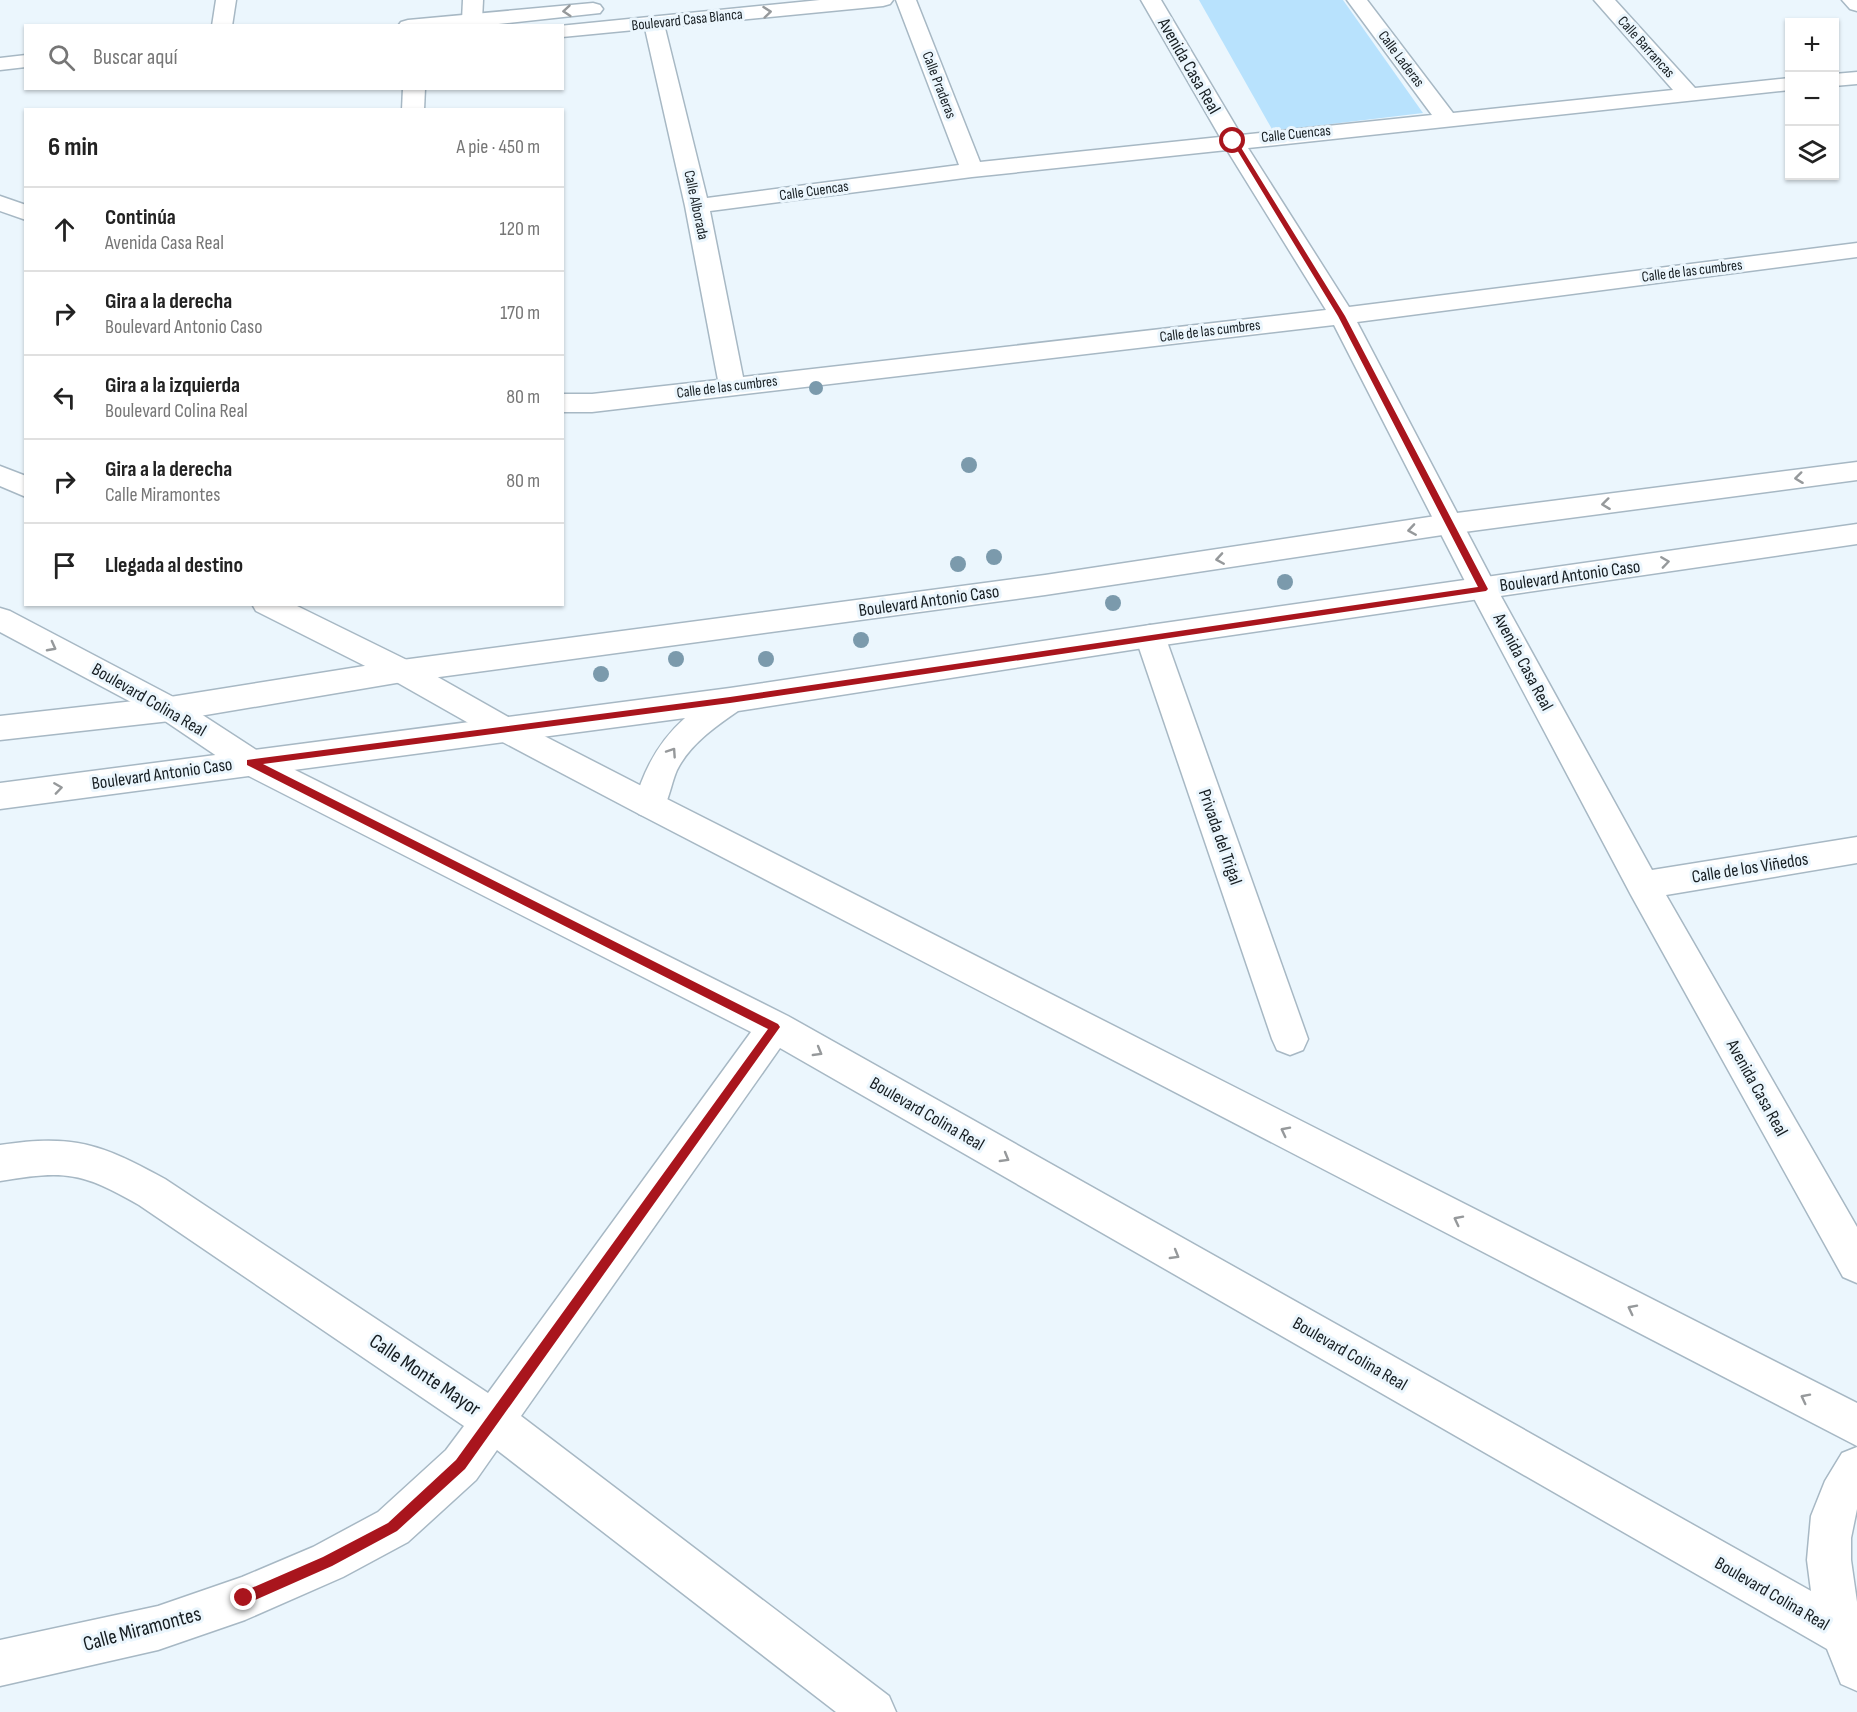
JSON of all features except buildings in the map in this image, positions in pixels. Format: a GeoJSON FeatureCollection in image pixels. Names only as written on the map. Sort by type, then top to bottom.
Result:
{"type":"FeatureCollection","features":[{"type":"Feature","properties":{"kind":"street"},"geometry":{"type":"LineString","coordinates":[[222,24],[226,0]]}},
{"type":"Feature","properties":{"kind":"street"},"geometry":{"type":"LineString","coordinates":[[472,21],[473,0]]}},
{"type":"Feature","properties":{"kind":"street","name":"Boulevard Casa Blanca"},"geometry":{"type":"LineString","coordinates":[[434,24],[688,0]]}},
{"type":"Feature","properties":{"kind":"street","name":"Boulevard Casa Blanca"},"geometry":{"type":"LineString","coordinates":[[564,32],[883,0]]}},
{"type":"Feature","properties":{"kind":"street","name":"Calle Praderas"},"geometry":{"type":"LineString","coordinates":[[906,0],[972,170]]}},
{"type":"Feature","properties":{"kind":"street","name":"Avenida Casa Real"},"geometry":{"type":"LineString","coordinates":[[1151,0],[1233,141],[1342,316],[1483,589],[1643,885],[1857,1264]]}},
{"type":"Feature","properties":{"kind":"street","name":"Calle Laderas"},"geometry":{"type":"LineString","coordinates":[[1357,0],[1446,119]]}},
{"type":"Feature","properties":{"kind":"street","name":"Calle Barrancas"},"geometry":{"type":"LineString","coordinates":[[1604,0],[1689,94]]}},
{"type":"Feature","properties":{"kind":"street"},"geometry":{"type":"LineString","coordinates":[[1852,0],[1857,4]]}},
{"type":"Feature","properties":{"kind":"street","name":"Calle Alborada"},"geometry":{"type":"LineString","coordinates":[[654,24],[697,206],[732,387]]}},
{"type":"Feature","properties":{"kind":"street"},"geometry":{"type":"LineString","coordinates":[[0,64],[24,61]]}},
{"type":"Feature","properties":{"kind":"street"},"geometry":{"type":"LineString","coordinates":[[1839,80],[1857,78]]}},
{"type":"Feature","properties":{"kind":"street"},"geometry":{"type":"LineString","coordinates":[[0,84],[24,81]]}},
{"type":"Feature","properties":{"kind":"street","name":"Calle Cuencas"},"geometry":{"type":"LineString","coordinates":[[697,206],[972,170],[1785,84]]}},
{"type":"Feature","properties":{"kind":"street"},"geometry":{"type":"LineString","coordinates":[[413,108],[414,90]]}},
{"type":"Feature","properties":{"kind":"street"},"geometry":{"type":"LineString","coordinates":[[0,203],[24,212]]}},
{"type":"Feature","properties":{"kind":"street","name":"Calle de las cumbres"},"geometry":{"type":"LineString","coordinates":[[564,403],[592,403],[1342,316],[1857,250]]}},
{"type":"Feature","properties":{"kind":"street","name":"Boulevard Antonio Caso"},"geometry":{"type":"LineString","coordinates":[[0,728],[170,709],[402,671],[1046,585],[1449,524],[1857,471]]}},
{"type":"Feature","properties":{"kind":"street"},"geometry":{"type":"LineString","coordinates":[[0,475],[24,487]]}},
{"type":"Feature","properties":{"kind":"street","name":"Boulevard Antonio Caso"},"geometry":{"type":"LineString","coordinates":[[0,796],[730,700],[1150,636],[1857,534]]}},
{"type":"Feature","properties":{"kind":"street"},"geometry":{"type":"LineString","coordinates":[[270,606],[402,671],[506,730],[650,805],[1857,1425]]}},
{"type":"Feature","properties":{"kind":"street","name":"Boulevard Colina Real"},"geometry":{"type":"LineString","coordinates":[[0,619],[170,709],[250,762],[775,1027],[1849,1651]]}},
{"type":"Feature","properties":{"kind":"street","name":"Privada del Trigal"},"geometry":{"type":"LineString","coordinates":[[1150,636],[1290,1039]]}},
{"type":"Feature","properties":{"kind":"street"},"geometry":{"type":"LineString","coordinates":[[650,805],[660,770],[682,737],[730,700]]}},
{"type":"Feature","properties":{"kind":"street","name":"Calle de los Viñedos"},"geometry":{"type":"LineString","coordinates":[[1643,885],[1857,850]]}},
{"type":"Feature","properties":{"kind":"street","name":"Calle Miramontes"},"geometry":{"type":"LineString","coordinates":[[0,1663],[158,1628],[244,1598],[328,1562],[393,1527],[460,1465],[775,1027]]}},
{"type":"Feature","properties":{"kind":"street","name":"Calle Monte Mayor"},"geometry":{"type":"LineString","coordinates":[[0,1163],[50,1156],[78,1157],[109,1167],[152,1192],[492,1420],[873,1712]]}},
{"type":"Feature","properties":{"kind":"street"},"geometry":{"type":"LineString","coordinates":[[1849,1651],[1830,1584],[1830,1538],[1839,1498],[1857,1468]]}},
{"type":"Feature","properties":{"kind":"shaded area"},"geometry":{"type":"Polygon","coordinates":[[[1199,0],[1343,0],[1423,113],[1273,131],[1199,0]]]}},
{"type":"Feature","properties":{"kind":"route"},"geometry":{"type":"LineString","coordinates":[[244,1598],[328,1562],[393,1527],[460,1465],[775,1027],[250,762],[730,700],[1150,636],[1483,589],[1342,316],[1233,141]]}}]}
